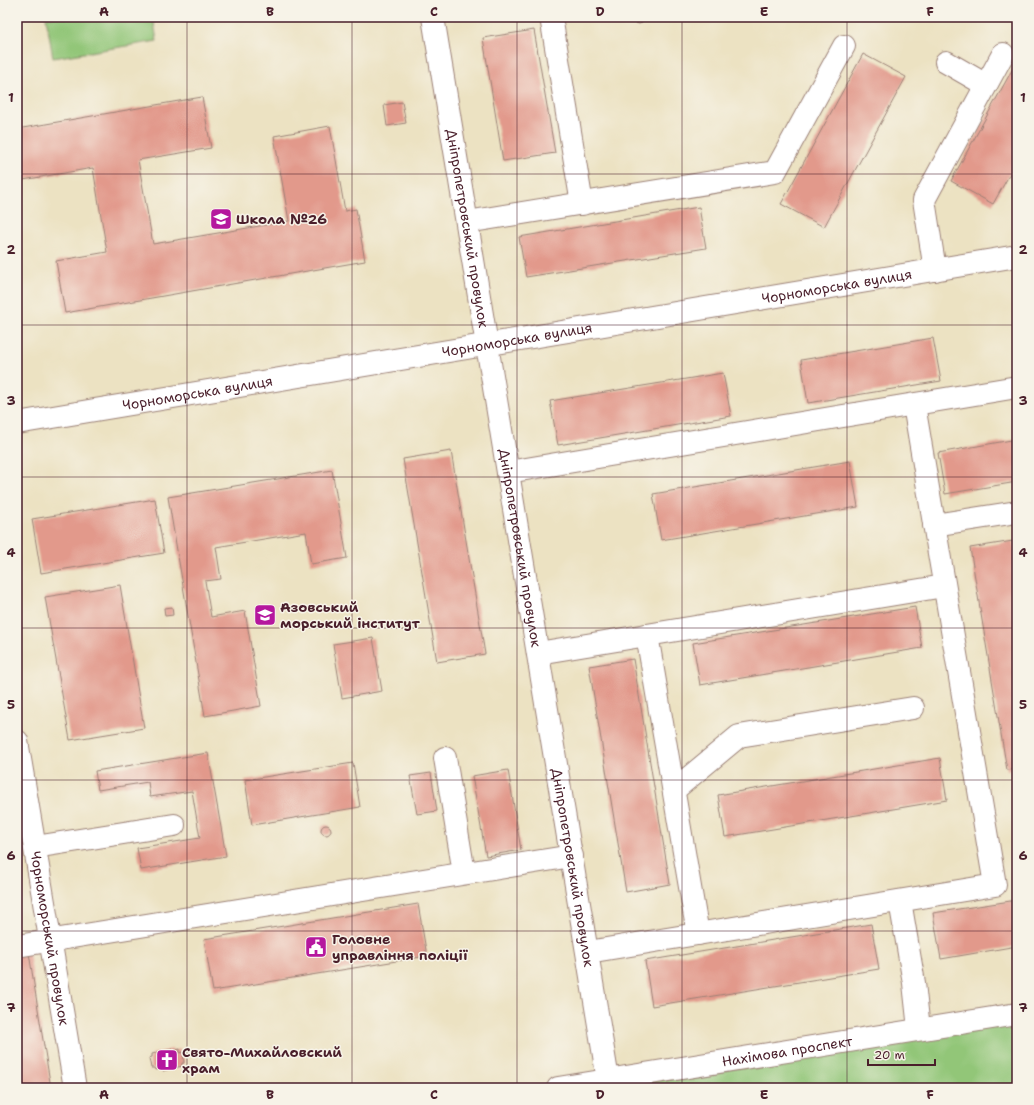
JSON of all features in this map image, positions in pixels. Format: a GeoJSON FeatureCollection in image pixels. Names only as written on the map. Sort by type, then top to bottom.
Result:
{"type":"FeatureCollection","features":[{"type":"Feature","properties":{"kind":"main road","name":"Дніпропетровський провулок"},"geometry":{"type":"LineString","coordinates":[[433,17],[608,1080]]}},
{"type":"Feature","properties":{"kind":"main road"},"geometry":{"type":"LineString","coordinates":[[551,17],[582,204]]}},
{"type":"Feature","properties":{"kind":"main road"},"geometry":{"type":"LineString","coordinates":[[467,222],[775,172],[844,46]]}},
{"type":"Feature","properties":{"kind":"main road"},"geometry":{"type":"LineString","coordinates":[[935,270],[924,200],[1004,54]]}},
{"type":"Feature","properties":{"kind":"main road"},"geometry":{"type":"LineString","coordinates":[[946,62],[986,85]]}},
{"type":"Feature","properties":{"kind":"main road","name":"Чорноморська вулиця"},"geometry":{"type":"LineString","coordinates":[[17,423],[1017,256]]}},
{"type":"Feature","properties":{"kind":"main road"},"geometry":{"type":"LineString","coordinates":[[508,472],[1017,387]]}},
{"type":"Feature","properties":{"kind":"main road"},"geometry":{"type":"LineString","coordinates":[[588,952],[994,885],[914,405]]}},
{"type":"Feature","properties":{"kind":"main road"},"geometry":{"type":"LineString","coordinates":[[934,525],[1017,512]]}},
{"type":"Feature","properties":{"kind":"main road"},"geometry":{"type":"LineString","coordinates":[[538,653],[944,586]]}},
{"type":"Feature","properties":{"kind":"main road"},"geometry":{"type":"LineString","coordinates":[[647,635],[698,934]]}},
{"type":"Feature","properties":{"kind":"main road"},"geometry":{"type":"LineString","coordinates":[[674,790],[739,736],[913,708]]}},
{"type":"Feature","properties":{"kind":"main road","name":"Чорноморський провулок"},"geometry":{"type":"LineString","coordinates":[[17,741],[75,1088]]}},
{"type":"Feature","properties":{"kind":"main road"},"geometry":{"type":"LineString","coordinates":[[444,758],[464,873]]}},
{"type":"Feature","properties":{"kind":"main road"},"geometry":{"type":"LineString","coordinates":[[35,848],[174,825]]}},
{"type":"Feature","properties":{"kind":"main road"},"geometry":{"type":"LineString","coordinates":[[17,946],[50,942],[572,856]]}},
{"type":"Feature","properties":{"kind":"main road"},"geometry":{"type":"LineString","coordinates":[[900,901],[914,983],[919,1029]]}},
{"type":"Feature","properties":{"kind":"main road","name":"Нахімова проспект"},"geometry":{"type":"LineString","coordinates":[[558,1088],[1017,1014]]}},
{"type":"Feature","properties":{"kind":"green space"},"geometry":{"type":"Polygon","coordinates":[[[46,17],[153,17],[157,41],[53,58],[46,17]]]}},
{"type":"Feature","properties":{"kind":"green space"},"geometry":{"type":"Polygon","coordinates":[[[1017,1012],[1017,1088],[548,1088],[1017,1012]]]}},
{"type":"Feature","properties":{"kind":"building"},"geometry":{"type":"Polygon","coordinates":[[[637,16],[641,16],[643,20],[641,24],[637,24],[635,22],[635,18],[637,16]]]}},
{"type":"Feature","properties":{"kind":"building"},"geometry":{"type":"Polygon","coordinates":[[[534,30],[555,153],[503,161],[483,38],[534,30]]]}},
{"type":"Feature","properties":{"kind":"building"},"geometry":{"type":"Polygon","coordinates":[[[863,54],[906,77],[824,227],[781,204],[863,54]]]}},
{"type":"Feature","properties":{"kind":"building"},"geometry":{"type":"Polygon","coordinates":[[[1017,61],[1017,161],[993,204],[951,181],[1017,61]]]}},
{"type":"Feature","properties":{"kind":"building"},"geometry":{"type":"Polygon","coordinates":[[[202,97],[211,148],[138,160],[153,244],[289,221],[274,136],[330,126],[345,211],[356,209],[365,261],[65,313],[56,261],[107,252],[93,168],[17,181],[17,129],[202,97]]]}},
{"type":"Feature","properties":{"kind":"building"},"geometry":{"type":"Polygon","coordinates":[[[402,102],[406,123],[387,126],[384,105],[402,102]]]}},
{"type":"Feature","properties":{"kind":"building"},"geometry":{"type":"Polygon","coordinates":[[[699,207],[706,248],[526,277],[519,237],[699,207]]]}},
{"type":"Feature","properties":{"kind":"building"},"geometry":{"type":"Polygon","coordinates":[[[933,338],[941,381],[808,403],[801,360],[933,338]]]}},
{"type":"Feature","properties":{"kind":"building"},"geometry":{"type":"Polygon","coordinates":[[[723,373],[731,416],[558,445],[550,401],[723,373]]]}},
{"type":"Feature","properties":{"kind":"building"},"geometry":{"type":"Polygon","coordinates":[[[1017,439],[1017,482],[945,494],[938,453],[1017,439]]]}},
{"type":"Feature","properties":{"kind":"building"},"geometry":{"type":"Polygon","coordinates":[[[451,451],[485,654],[437,662],[403,459],[451,451]]]}},
{"type":"Feature","properties":{"kind":"building"},"geometry":{"type":"Polygon","coordinates":[[[850,461],[858,507],[661,540],[653,494],[850,461]]]}},
{"type":"Feature","properties":{"kind":"building"},"geometry":{"type":"Polygon","coordinates":[[[332,470],[347,558],[311,564],[306,532],[216,547],[221,579],[205,581],[211,617],[245,611],[261,706],[205,716],[168,497],[332,470]]]}},
{"type":"Feature","properties":{"kind":"building"},"geometry":{"type":"Polygon","coordinates":[[[155,499],[164,553],[41,573],[32,519],[155,499]]]}},
{"type":"Feature","properties":{"kind":"building"},"geometry":{"type":"Polygon","coordinates":[[[1013,541],[1017,564],[1017,769],[1007,770],[970,548],[1013,541]]]}},
{"type":"Feature","properties":{"kind":"building"},"geometry":{"type":"Polygon","coordinates":[[[120,585],[144,728],[70,740],[45,597],[120,585]]]}},
{"type":"Feature","properties":{"kind":"building"},"geometry":{"type":"Polygon","coordinates":[[[172,607],[173,615],[165,616],[164,608],[172,607]]]}},
{"type":"Feature","properties":{"kind":"building"},"geometry":{"type":"Polygon","coordinates":[[[915,607],[922,648],[700,685],[693,643],[915,607]]]}},
{"type":"Feature","properties":{"kind":"building"},"geometry":{"type":"Polygon","coordinates":[[[373,638],[382,691],[342,698],[333,644],[373,638]]]}},
{"type":"Feature","properties":{"kind":"building"},"geometry":{"type":"Polygon","coordinates":[[[633,659],[670,884],[626,892],[589,666],[633,659]]]}},
{"type":"Feature","properties":{"kind":"building"},"geometry":{"type":"Polygon","coordinates":[[[208,753],[226,856],[141,870],[137,848],[200,838],[192,791],[150,797],[148,782],[98,790],[95,771],[208,753]]]}},
{"type":"Feature","properties":{"kind":"building"},"geometry":{"type":"Polygon","coordinates":[[[940,758],[947,800],[725,837],[718,795],[940,758]]]}},
{"type":"Feature","properties":{"kind":"building"},"geometry":{"type":"Polygon","coordinates":[[[353,763],[360,807],[252,825],[245,780],[353,763]]]}},
{"type":"Feature","properties":{"kind":"building"},"geometry":{"type":"Polygon","coordinates":[[[508,770],[521,850],[486,856],[472,776],[508,770]]]}},
{"type":"Feature","properties":{"kind":"building"},"geometry":{"type":"Polygon","coordinates":[[[431,773],[437,811],[417,814],[410,776],[431,773]]]}},
{"type":"Feature","properties":{"kind":"building"},"geometry":{"type":"Polygon","coordinates":[[[326,825],[331,830],[326,835],[321,830],[326,825]]]}},
{"type":"Feature","properties":{"kind":"building"},"geometry":{"type":"Polygon","coordinates":[[[1017,900],[1017,946],[941,959],[933,913],[1017,900]]]}},
{"type":"Feature","properties":{"kind":"building"},"geometry":{"type":"Polygon","coordinates":[[[418,904],[427,956],[213,991],[204,939],[418,904]]]}},
{"type":"Feature","properties":{"kind":"building"},"geometry":{"type":"Polygon","coordinates":[[[871,924],[879,969],[652,1006],[645,961],[871,924]]]}},
{"type":"Feature","properties":{"kind":"building"},"geometry":{"type":"Polygon","coordinates":[[[29,953],[51,1088],[17,1088],[17,955],[29,953]]]}},
{"type":"Feature","properties":{"kind":"building","name":"Свято-Михайловский храм"},"geometry":{"type":"Polygon","coordinates":[[[172,1049],[172,1051],[180,1049],[180,1053],[183,1052],[184,1063],[182,1063],[182,1066],[163,1071],[163,1069],[155,1070],[154,1068],[151,1068],[149,1058],[152,1057],[152,1054],[172,1049]]]}},
{"type":"Feature","properties":{"kind":"place","name":"Школа №26"},"geometry":{"type":"Point","coordinates":[221,219]}},
{"type":"Feature","properties":{"kind":"place","name":"Азовський морський інститут"},"geometry":{"type":"Point","coordinates":[265,615]}},
{"type":"Feature","properties":{"kind":"place","name":"Головне управління поліції"},"geometry":{"type":"Point","coordinates":[316,947]}},
{"type":"Feature","properties":{"kind":"place","name":"Свято-Михайловский храм"},"geometry":{"type":"Point","coordinates":[167,1060]}}]}
